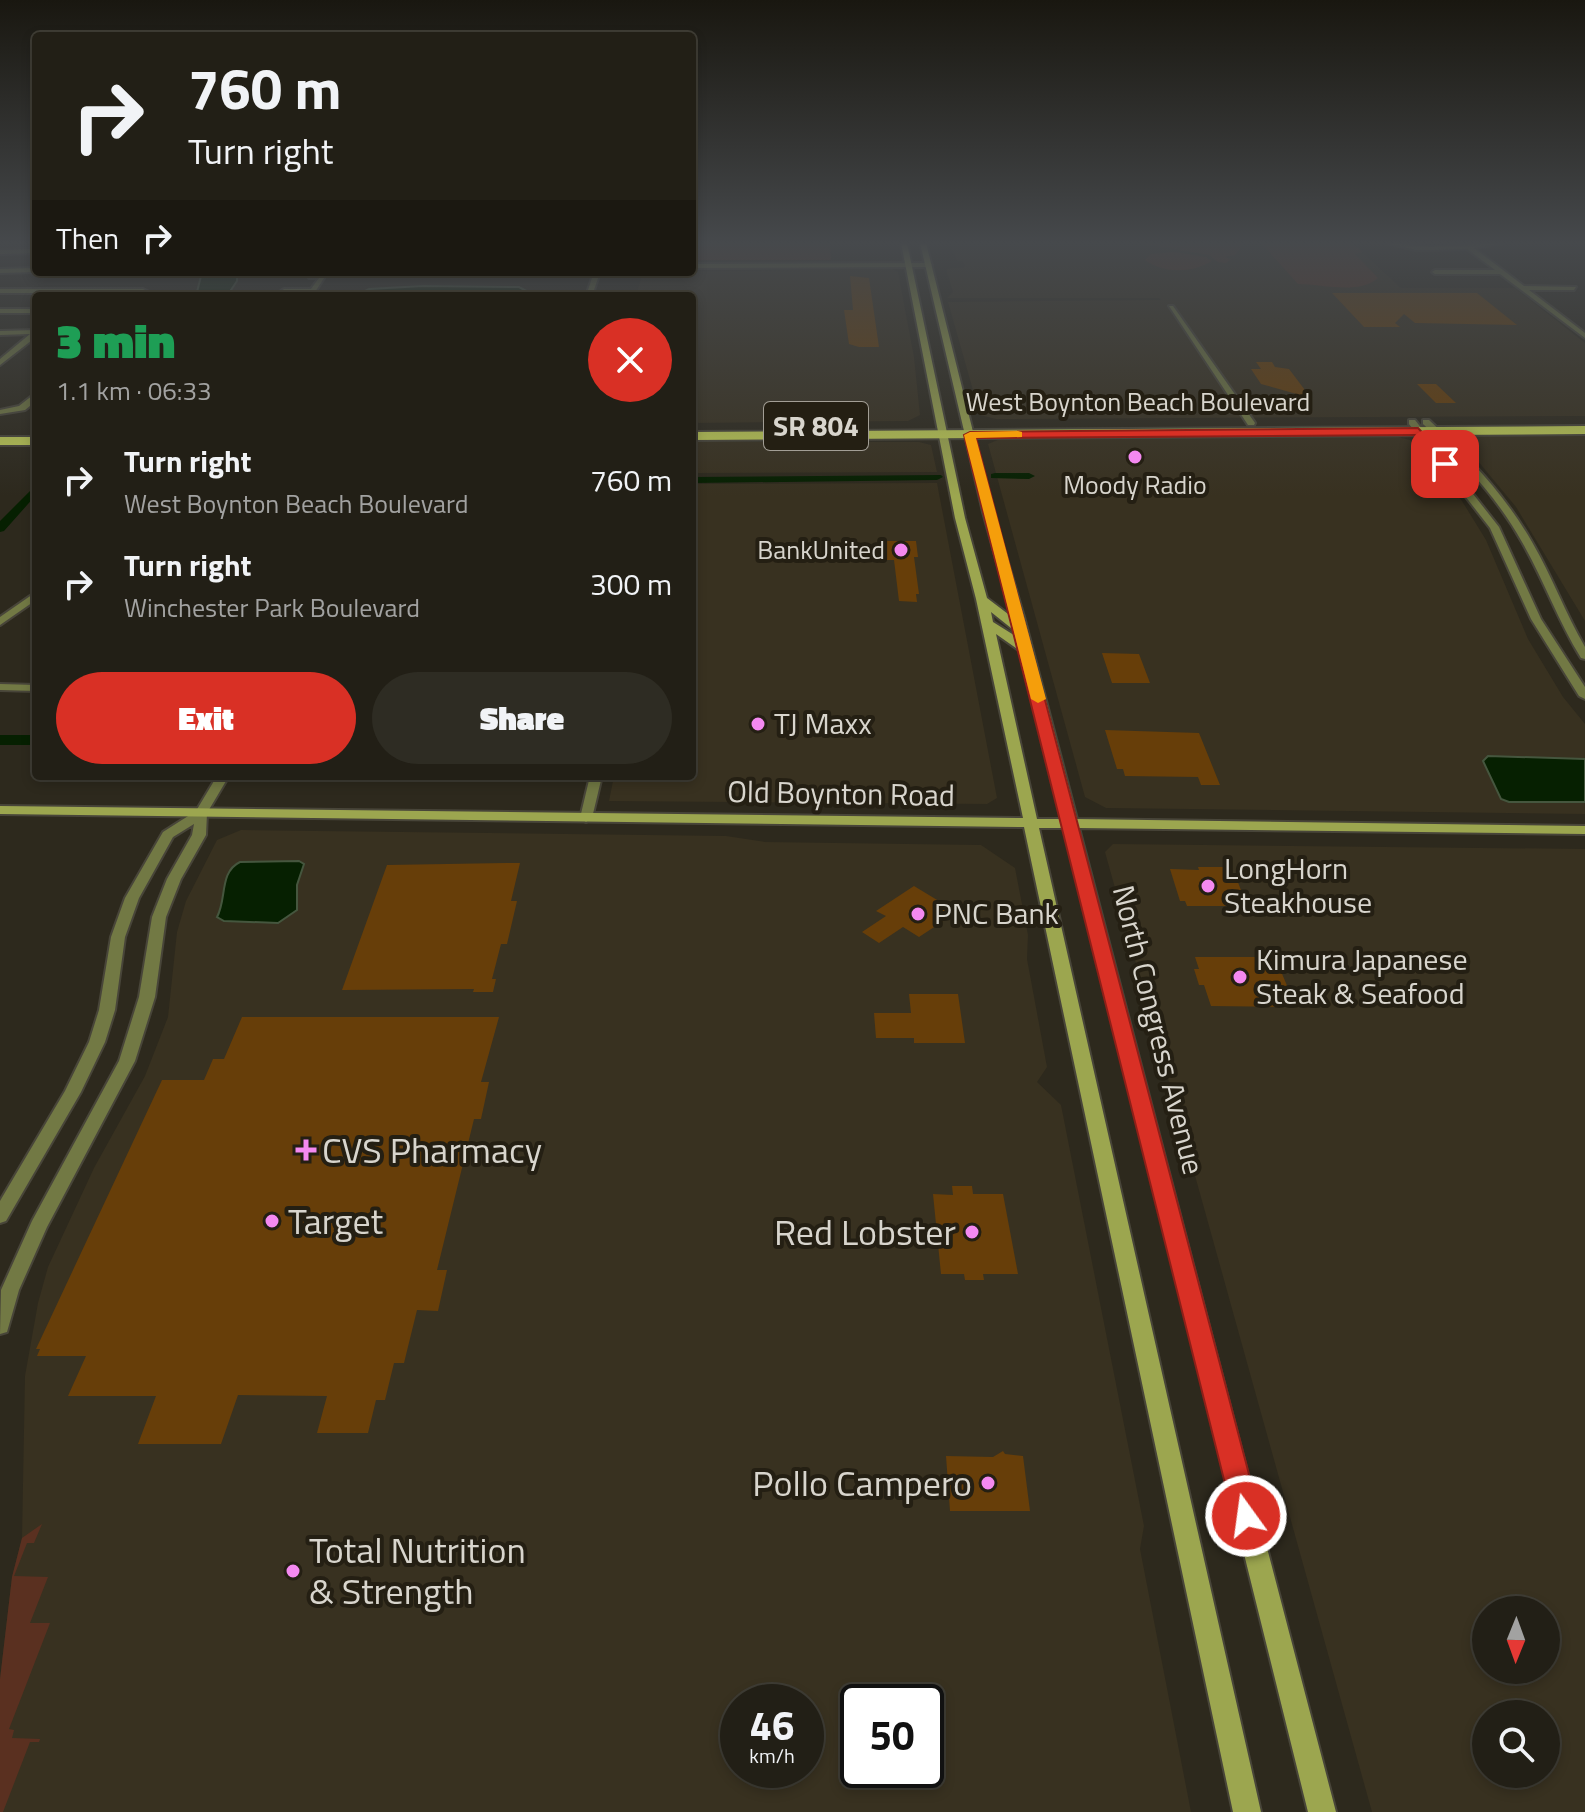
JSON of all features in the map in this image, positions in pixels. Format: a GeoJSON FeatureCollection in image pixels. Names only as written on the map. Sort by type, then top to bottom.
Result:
{"type":"FeatureCollection","features":[{"type":"Feature","properties":{"kind":"main road"},"geometry":{"type":"LineString","coordinates":[[922,328],[960,518],[982,599],[1247,1812]]}},
{"type":"Feature","properties":{"kind":"main road"},"geometry":{"type":"LineString","coordinates":[[927,328],[948,339]]}},
{"type":"Feature","properties":{"kind":"main road","name":"North Congress Avenue"},"geometry":{"type":"LineString","coordinates":[[945,328],[1322,1812]]}},
{"type":"Feature","properties":{"kind":"main road"},"geometry":{"type":"LineString","coordinates":[[924,338],[948,339]]}},
{"type":"Feature","properties":{"kind":"main road","name":"West Boynton Beach Boulevard"},"geometry":{"type":"LineString","coordinates":[[696,427],[969,430],[1423,427],[1585,422]]}},
{"type":"Feature","properties":{"kind":"main road","name":"West Boynton Beach Boulevard"},"geometry":{"type":"LineString","coordinates":[[969,430],[1251,423],[1585,430]]}},
{"type":"Feature","properties":{"kind":"main road","name":"West Boynton Beach Boulevard"},"geometry":{"type":"LineString","coordinates":[[696,436],[941,430]]}},
{"type":"Feature","properties":{"kind":"main road"},"geometry":{"type":"LineString","coordinates":[[0,432],[32,432]]}},
{"type":"Feature","properties":{"kind":"main road"},"geometry":{"type":"LineString","coordinates":[[0,441],[32,441]]}},
{"type":"Feature","properties":{"kind":"main road"},"geometry":{"type":"LineString","coordinates":[[982,599],[1021,630]]}},
{"type":"Feature","properties":{"kind":"main road"},"geometry":{"type":"LineString","coordinates":[[987,623],[1026,649]]}},
{"type":"Feature","properties":{"kind":"main road","name":"Old Boynton Road"},"geometry":{"type":"LineString","coordinates":[[0,810],[1585,830]]}},
{"type":"Feature","properties":{"kind":"street"},"geometry":{"type":"LineString","coordinates":[[1185,328],[1251,423]]}},
{"type":"Feature","properties":{"kind":"street"},"geometry":{"type":"LineString","coordinates":[[0,333],[32,333]]}},
{"type":"Feature","properties":{"kind":"street"},"geometry":{"type":"LineString","coordinates":[[0,363],[32,336]]}},
{"type":"Feature","properties":{"kind":"street"},"geometry":{"type":"LineString","coordinates":[[0,412],[22,408],[32,400]]}},
{"type":"Feature","properties":{"kind":"street"},"geometry":{"type":"LineString","coordinates":[[1423,427],[1510,515],[1535,556],[1564,621],[1585,656]]}},
{"type":"Feature","properties":{"kind":"street"},"geometry":{"type":"LineString","coordinates":[[1423,427],[1494,527],[1536,619],[1585,696]]}},
{"type":"Feature","properties":{"kind":"street"},"geometry":{"type":"LineString","coordinates":[[0,622],[32,598]]}},
{"type":"Feature","properties":{"kind":"street"},"geometry":{"type":"LineString","coordinates":[[0,687],[32,688]]}},
{"type":"Feature","properties":{"kind":"street"},"geometry":{"type":"LineString","coordinates":[[0,1326],[14,1279],[38,1226],[115,1086],[130,1052],[147,997],[159,917],[174,879],[199,835],[201,813],[221,780]]}},
{"type":"Feature","properties":{"kind":"street"},"geometry":{"type":"LineString","coordinates":[[586,818],[595,780]]}},
{"type":"Feature","properties":{"kind":"street"},"geometry":{"type":"LineString","coordinates":[[0,1216],[73,1092],[97,1042],[107,1010],[118,937],[132,898],[168,835],[201,813]]}},
{"type":"Feature","properties":{"kind":"shaded area"},"geometry":{"type":"Polygon","coordinates":[[[696,328],[908,328],[920,415],[908,421],[696,423],[696,328]]]}},
{"type":"Feature","properties":{"kind":"shaded area"},"geometry":{"type":"Polygon","coordinates":[[[955,328],[1565,328],[1585,343],[1585,416],[996,419],[980,415],[955,328]]]}},
{"type":"Feature","properties":{"kind":"shaded area"},"geometry":{"type":"Polygon","coordinates":[[[1585,435],[1585,621],[1516,507],[1462,442],[1465,436],[1585,435]]]}},
{"type":"Feature","properties":{"kind":"shaded area"},"geometry":{"type":"Polygon","coordinates":[[[1394,436],[1410,440],[1462,501],[1486,540],[1528,639],[1563,697],[1585,724],[1585,814],[1106,808],[1085,797],[988,444],[1000,439],[1394,436]]]}},
{"type":"Feature","properties":{"kind":"shaded area"},"geometry":{"type":"Polygon","coordinates":[[[696,442],[919,442],[931,445],[937,472],[696,473],[696,442]]]}},
{"type":"Feature","properties":{"kind":"shaded area"},"geometry":{"type":"Polygon","coordinates":[[[937,483],[997,798],[987,804],[609,801],[613,780],[696,780],[696,484],[937,483]]]}},
{"type":"Feature","properties":{"kind":"shaded area"},"geometry":{"type":"Polygon","coordinates":[[[1488,756],[1585,759],[1585,802],[1509,802],[1501,799],[1483,761],[1488,756]]]}},
{"type":"Feature","properties":{"kind":"shaded area"},"geometry":{"type":"Polygon","coordinates":[[[241,830],[726,836],[765,842],[981,845],[1015,868],[1028,935],[1027,959],[1047,1067],[1037,1082],[1061,1105],[1144,1526],[1140,1549],[1191,1812],[0,1812],[0,1679],[12,1577],[22,1538],[25,1376],[38,1303],[48,1267],[94,1168],[145,1076],[168,1017],[177,932],[186,901],[217,840],[241,830]]]}},
{"type":"Feature","properties":{"kind":"shaded area"},"geometry":{"type":"Polygon","coordinates":[[[1113,844],[1585,849],[1585,1812],[1372,1812],[1105,852],[1113,844]]]}},
{"type":"Feature","properties":{"kind":"shaded area"},"geometry":{"type":"Polygon","coordinates":[[[299,861],[304,864],[297,885],[297,910],[278,923],[224,921],[217,917],[226,879],[233,866],[240,862],[299,861]]]}},
{"type":"Feature","properties":{"kind":"shaded area"},"geometry":{"type":"Polygon","coordinates":[[[42,1524],[34,1543],[27,1543],[14,1576],[48,1577],[30,1623],[50,1623],[9,1729],[14,1730],[12,1738],[40,1739],[39,1742],[30,1742],[3,1812],[0,1812],[0,1679],[12,1577],[22,1538],[42,1524]]]}},
{"type":"Feature","properties":{"kind":"building"},"geometry":{"type":"Polygon","coordinates":[[[847,328],[876,328],[879,347],[849,344],[847,328]]]}},
{"type":"Feature","properties":{"kind":"building"},"geometry":{"type":"Polygon","coordinates":[[[1256,362],[1272,362],[1275,367],[1289,369],[1311,398],[1261,384],[1251,369],[1261,369],[1256,362]]]}},
{"type":"Feature","properties":{"kind":"building"},"geometry":{"type":"Polygon","coordinates":[[[1417,384],[1436,384],[1456,403],[1436,403],[1417,384]]]}},
{"type":"Feature","properties":{"kind":"building"},"geometry":{"type":"Polygon","coordinates":[[[885,541],[916,541],[917,602],[899,601],[894,560],[887,560],[885,541]]]}},
{"type":"Feature","properties":{"kind":"building"},"geometry":{"type":"Polygon","coordinates":[[[1102,653],[1139,654],[1150,683],[1112,683],[1102,653]]]}},
{"type":"Feature","properties":{"kind":"building"},"geometry":{"type":"Polygon","coordinates":[[[1105,730],[1199,733],[1220,785],[1201,785],[1198,777],[1125,776],[1123,769],[1117,769],[1105,730]]]}},
{"type":"Feature","properties":{"kind":"building"},"geometry":{"type":"Polygon","coordinates":[[[520,863],[511,901],[517,901],[507,944],[501,944],[492,979],[496,979],[493,992],[473,992],[474,989],[342,990],[387,865],[520,863]]]}},
{"type":"Feature","properties":{"kind":"building","name":"LongHorn Steakhouse"},"geometry":{"type":"Polygon","coordinates":[[[1198,867],[1225,867],[1229,877],[1236,877],[1242,893],[1235,893],[1240,906],[1187,906],[1185,901],[1180,901],[1170,869],[1199,870],[1198,867]]]}},
{"type":"Feature","properties":{"kind":"building","name":"PNC Bank"},"geometry":{"type":"Polygon","coordinates":[[[914,886],[957,912],[919,937],[903,927],[879,943],[862,932],[886,916],[876,911],[914,886]]]}},
{"type":"Feature","properties":{"kind":"building","name":"Kimura Japanese Steak & Seafood"},"geometry":{"type":"Polygon","coordinates":[[[1195,957],[1275,957],[1288,988],[1275,989],[1282,1007],[1211,1006],[1204,985],[1199,985],[1194,969],[1199,969],[1195,957]]]}},
{"type":"Feature","properties":{"kind":"building"},"geometry":{"type":"Polygon","coordinates":[[[909,994],[958,994],[965,1043],[914,1043],[914,1038],[876,1038],[874,1013],[911,1013],[909,994]]]}},
{"type":"Feature","properties":{"kind":"building","name":"Target"},"geometry":{"type":"Polygon","coordinates":[[[242,1017],[499,1017],[481,1082],[489,1082],[481,1119],[474,1119],[437,1270],[447,1270],[438,1311],[417,1310],[404,1363],[394,1363],[385,1400],[376,1400],[368,1433],[317,1433],[327,1396],[238,1395],[221,1444],[138,1444],[156,1396],[68,1396],[86,1356],[37,1356],[40,1349],[36,1349],[162,1080],[204,1080],[213,1059],[224,1059],[242,1017]]]}},
{"type":"Feature","properties":{"kind":"building","name":"Red Lobster"},"geometry":{"type":"Polygon","coordinates":[[[952,1186],[972,1186],[973,1194],[1003,1194],[1018,1274],[983,1274],[984,1280],[965,1280],[964,1274],[941,1274],[933,1194],[953,1195],[952,1186]]]}},
{"type":"Feature","properties":{"kind":"building","name":"Pollo Campero"},"geometry":{"type":"Polygon","coordinates":[[[1003,1451],[1005,1454],[1023,1456],[1030,1511],[950,1511],[946,1456],[993,1457],[1003,1451]]]}},
{"type":"Feature","properties":{"kind":"waterway"},"geometry":{"type":"LineString","coordinates":[[995,476],[1029,476]]}},
{"type":"Feature","properties":{"kind":"waterway"},"geometry":{"type":"LineString","coordinates":[[696,480],[937,477]]}},
{"type":"Feature","properties":{"kind":"waterway"},"geometry":{"type":"LineString","coordinates":[[0,528],[32,492]]}},
{"type":"Feature","properties":{"kind":"waterway"},"geometry":{"type":"LineString","coordinates":[[0,740],[32,740]]}},
{"type":"Feature","properties":{"kind":"slow traffic"},"geometry":{"type":"LineString","coordinates":[[1018,434],[970,435],[1038,699]]}},
{"type":"Feature","properties":{"kind":"place","name":"Moody Radio"},"geometry":{"type":"Point","coordinates":[1135,457]}},
{"type":"Feature","properties":{"kind":"place","name":"BankUnited"},"geometry":{"type":"Point","coordinates":[901,550]}},
{"type":"Feature","properties":{"kind":"place","name":"TJ Maxx"},"geometry":{"type":"Point","coordinates":[758,724]}},
{"type":"Feature","properties":{"kind":"place","name":"LongHorn Steakhouse"},"geometry":{"type":"Point","coordinates":[1208,886]}},
{"type":"Feature","properties":{"kind":"place","name":"PNC Bank"},"geometry":{"type":"Point","coordinates":[918,914]}},
{"type":"Feature","properties":{"kind":"place","name":"Kimura Japanese Steak & Seafood"},"geometry":{"type":"Point","coordinates":[1240,977]}},
{"type":"Feature","properties":{"kind":"place","name":"CVS Pharmacy"},"geometry":{"type":"Point","coordinates":[306,1150]}},
{"type":"Feature","properties":{"kind":"place","name":"Target"},"geometry":{"type":"Point","coordinates":[272,1221]}},
{"type":"Feature","properties":{"kind":"place","name":"Red Lobster"},"geometry":{"type":"Point","coordinates":[972,1232]}},
{"type":"Feature","properties":{"kind":"place","name":"Pollo Campero"},"geometry":{"type":"Point","coordinates":[988,1483]}},
{"type":"Feature","properties":{"kind":"place","name":"Total Nutrition & Strength"},"geometry":{"type":"Point","coordinates":[293,1571]}},
{"type":"Feature","properties":{"kind":"route"},"geometry":{"type":"LineString","coordinates":[[1246,1516],[970,435],[1418,432],[1445,464]]}}]}
